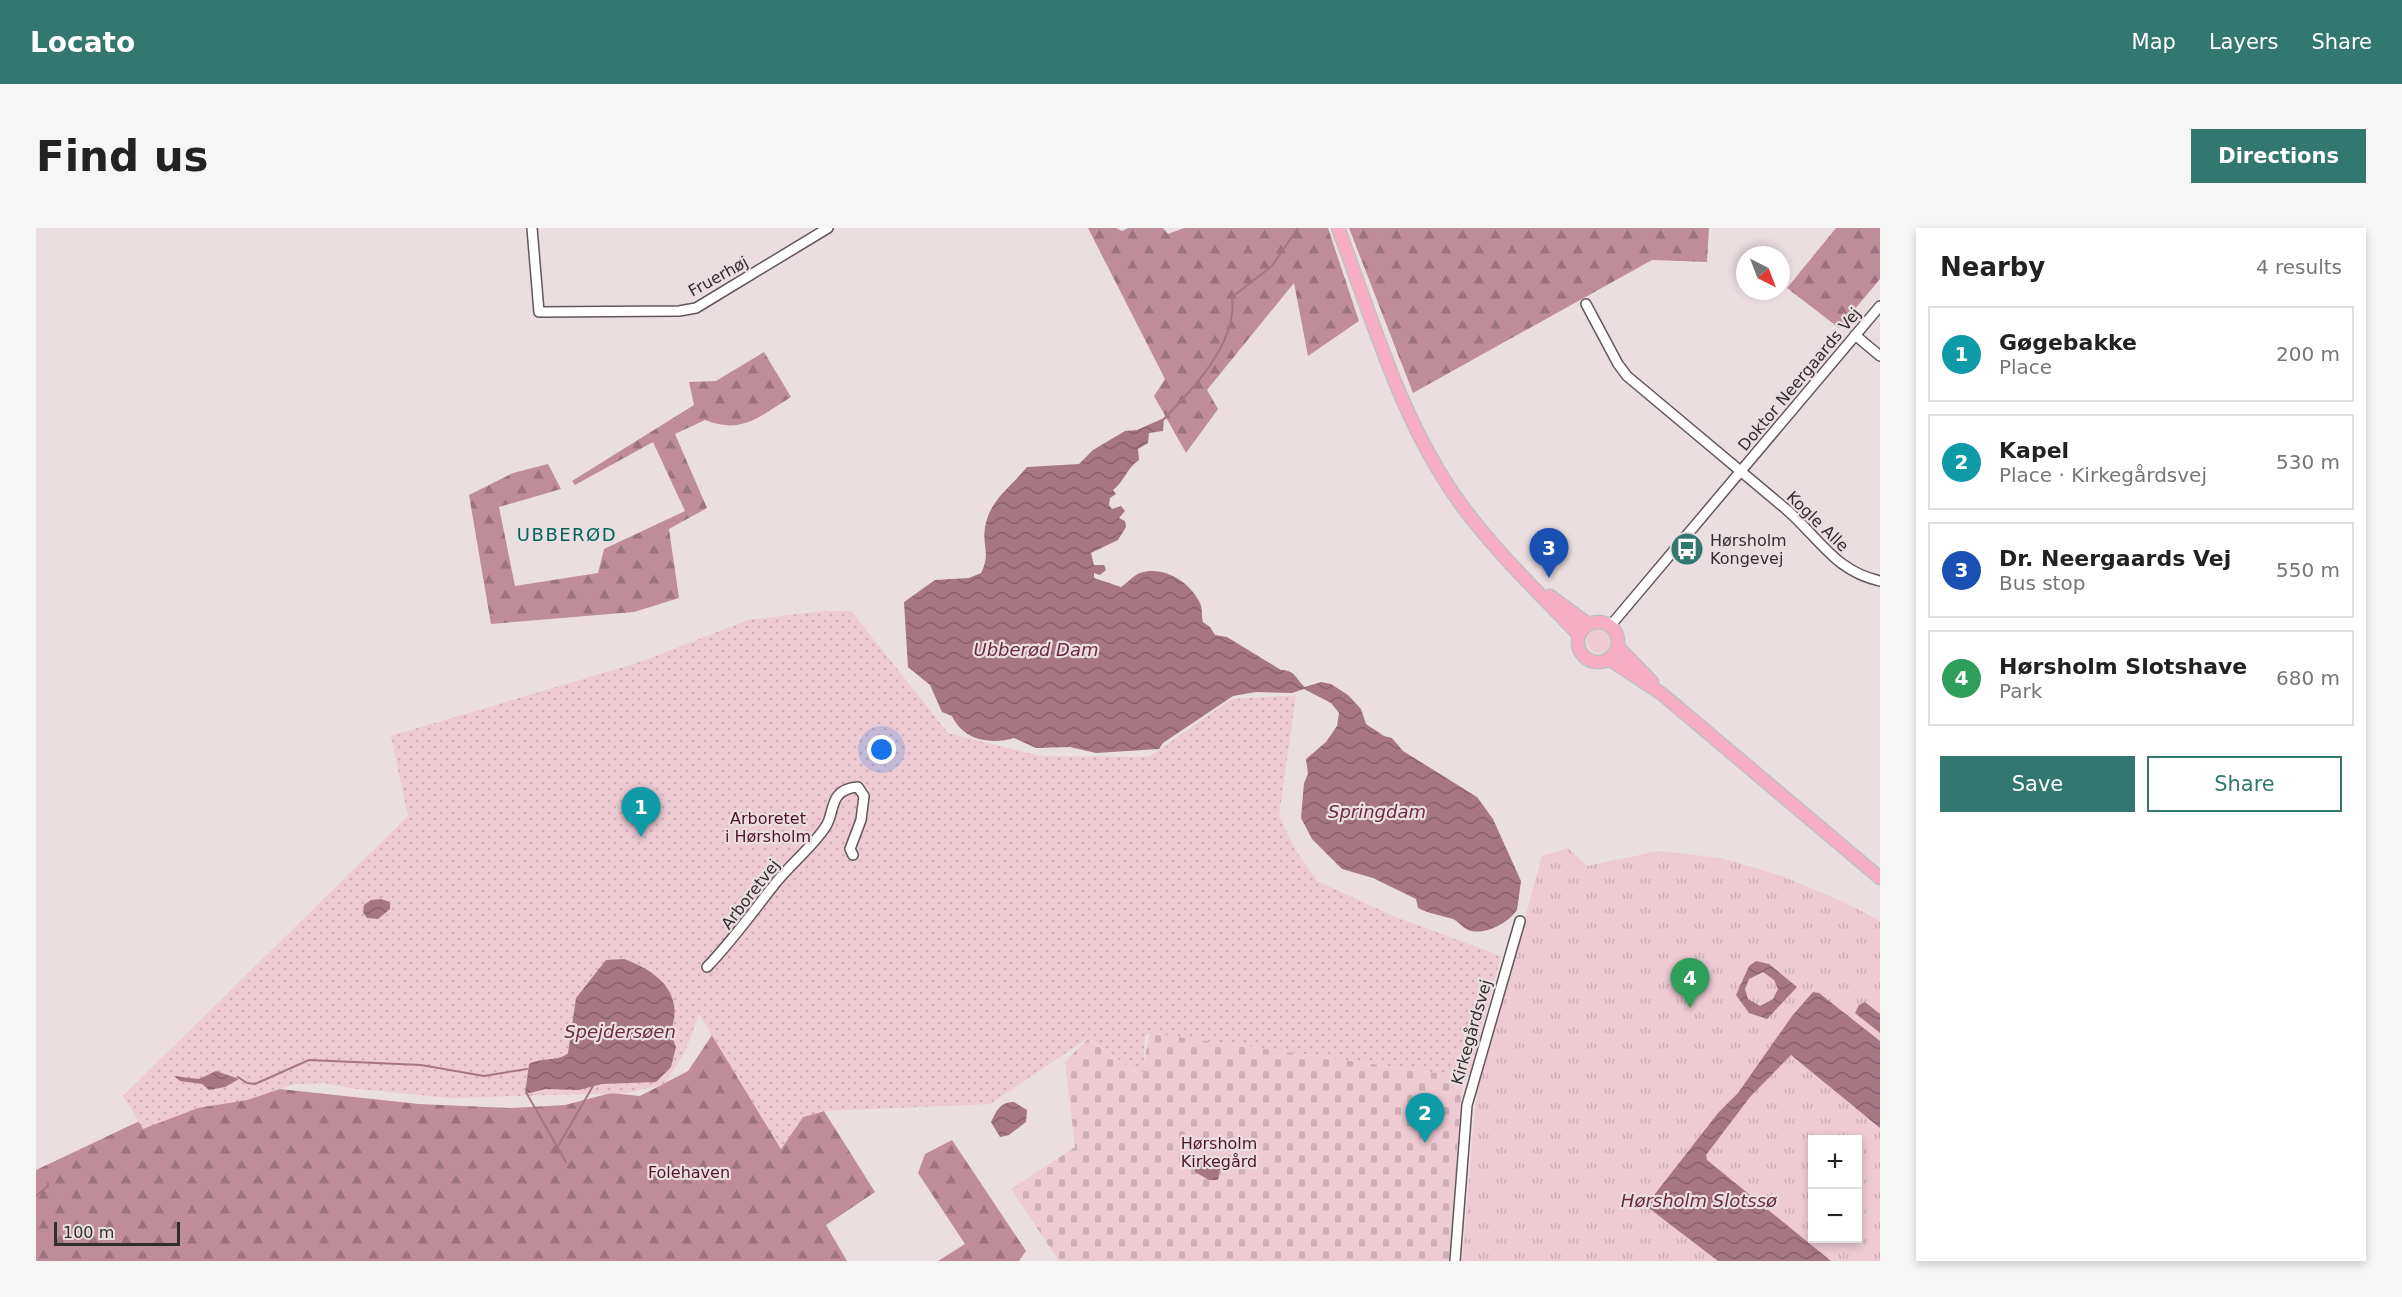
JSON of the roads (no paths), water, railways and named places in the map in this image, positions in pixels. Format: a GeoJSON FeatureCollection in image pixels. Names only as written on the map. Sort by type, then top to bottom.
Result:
{"type":"FeatureCollection","features":[{"type":"Feature","properties":{"kind":"main road"},"geometry":{"type":"LineString","coordinates":[[1338,228],[1399,391],[1432,458],[1460,502],[1524,580],[1579,635]]}},
{"type":"Feature","properties":{"kind":"main road"},"geometry":{"type":"LineString","coordinates":[[1517,569],[1529,575],[1558,603],[1588,624],[1603,622],[1611,625],[1618,639],[1618,647],[1609,659],[1600,662],[1585,657],[1579,647],[1579,635],[1588,624]]}},
{"type":"Feature","properties":{"kind":"main road"},"geometry":{"type":"LineString","coordinates":[[1618,647],[1662,694],[1880,879]]}},
{"type":"Feature","properties":{"kind":"main road"},"geometry":{"type":"LineString","coordinates":[[1609,659],[1662,694]]}},
{"type":"Feature","properties":{"kind":"street","name":"Fruerhøj"},"geometry":{"type":"LineString","coordinates":[[532,228],[539,312],[679,311],[696,308],[828,228]]}},
{"type":"Feature","properties":{"kind":"street","name":"Doktor Neergaards Vej"},"geometry":{"type":"LineString","coordinates":[[1586,304],[1618,364],[1628,376],[1741,472]]}},
{"type":"Feature","properties":{"kind":"street","name":"Doktor Neergaards Vej"},"geometry":{"type":"LineString","coordinates":[[1611,625],[1880,306]]}},
{"type":"Feature","properties":{"kind":"street"},"geometry":{"type":"LineString","coordinates":[[1855,335],[1880,356]]}},
{"type":"Feature","properties":{"kind":"street","name":"Kogle Alle"},"geometry":{"type":"LineString","coordinates":[[1741,472],[1810,531],[1838,563],[1860,577],[1880,581]]}},
{"type":"Feature","properties":{"kind":"street","name":"Arboretvej"},"geometry":{"type":"LineString","coordinates":[[707,967],[734,940],[774,884],[828,824],[831,805],[854,787],[862,790],[864,796],[861,820],[850,849],[853,855]]}},
{"type":"Feature","properties":{"kind":"street","name":"Kirkegårdsvej"},"geometry":{"type":"LineString","coordinates":[[1455,1261],[1467,1105],[1520,921]]}},
{"type":"Feature","properties":{"kind":"water","name":"Ubberød Dam"},"geometry":{"type":"Polygon","coordinates":[[[1164,418],[1163,431],[1149,433],[1148,443],[1138,449],[1139,460],[1113,490],[1116,494],[1110,498],[1109,505],[1112,509],[1121,506],[1125,511],[1119,518],[1125,521],[1126,527],[1118,540],[1091,553],[1094,565],[1104,565],[1106,570],[1100,575],[1094,573],[1094,578],[1121,587],[1137,574],[1149,571],[1167,573],[1175,577],[1196,595],[1201,605],[1203,622],[1215,635],[1227,637],[1281,670],[1290,672],[1305,687],[1321,682],[1331,684],[1348,695],[1361,709],[1366,724],[1384,736],[1392,738],[1403,751],[1477,797],[1493,819],[1521,881],[1517,910],[1502,924],[1489,930],[1468,930],[1453,919],[1422,910],[1418,908],[1416,899],[1373,878],[1342,869],[1312,839],[1301,818],[1304,783],[1308,774],[1306,759],[1326,742],[1337,726],[1339,713],[1331,703],[1304,689],[1292,693],[1256,692],[1233,696],[1163,743],[1159,749],[1096,753],[1070,747],[1036,748],[1014,738],[996,741],[978,739],[963,731],[952,716],[942,712],[930,685],[908,667],[904,602],[935,580],[969,578],[981,573],[986,555],[984,534],[987,518],[1002,494],[1027,467],[1079,464],[1093,450],[1125,431],[1137,430],[1164,418]]]}},
{"type":"Feature","properties":{"kind":"water"},"geometry":{"type":"Polygon","coordinates":[[[381,899],[390,902],[390,909],[378,919],[367,918],[363,912],[364,905],[371,900],[381,899]]]}},
{"type":"Feature","properties":{"kind":"water","name":"Spejdersøen"},"geometry":{"type":"Polygon","coordinates":[[[624,959],[655,976],[672,996],[675,1011],[672,1035],[676,1047],[671,1067],[656,1082],[602,1084],[579,1090],[546,1089],[525,1094],[529,1064],[560,1058],[568,1053],[576,998],[606,960],[624,959]]]}},
{"type":"Feature","properties":{"kind":"water"},"geometry":{"type":"Polygon","coordinates":[[[1756,961],[1769,964],[1797,987],[1767,1019],[1749,1013],[1736,995],[1749,966],[1756,961]],[[1763,972],[1749,979],[1745,989],[1748,999],[1760,1006],[1773,999],[1778,989],[1774,980],[1763,972]]]}},
{"type":"Feature","properties":{"kind":"water","name":"Hørsholm Slotssø"},"geometry":{"type":"Polygon","coordinates":[[[1813,992],[1819,993],[1880,1041],[1880,1128],[1791,1055],[1750,1097],[1706,1155],[1707,1160],[1831,1261],[1718,1261],[1650,1209],[1651,1199],[1718,1113],[1738,1093],[1792,1016],[1813,992]]]}},
{"type":"Feature","properties":{"kind":"water"},"geometry":{"type":"Polygon","coordinates":[[[1865,1002],[1880,1014],[1880,1033],[1855,1013],[1859,1005],[1865,1002]]]}},
{"type":"Feature","properties":{"kind":"water"},"geometry":{"type":"Polygon","coordinates":[[[216,1071],[239,1079],[225,1087],[209,1090],[202,1084],[180,1081],[174,1076],[199,1079],[216,1071]]]}},
{"type":"Feature","properties":{"kind":"water"},"geometry":{"type":"Polygon","coordinates":[[[1014,1102],[1027,1110],[1026,1122],[1009,1135],[1000,1137],[991,1122],[1002,1105],[1014,1102]]]}},
{"type":"Feature","properties":{"kind":"water"},"geometry":{"type":"Polygon","coordinates":[[[1204,1159],[1216,1161],[1221,1165],[1218,1180],[1209,1180],[1195,1172],[1195,1165],[1204,1159]]]}},
{"type":"Feature","properties":{"kind":"waterway"},"geometry":{"type":"LineString","coordinates":[[1164,419],[1200,379],[1221,347],[1232,314],[1232,297],[1272,266],[1298,228]]}},
{"type":"Feature","properties":{"kind":"waterway"},"geometry":{"type":"LineString","coordinates":[[238,1077],[247,1083],[255,1084],[309,1060],[421,1065],[484,1076],[527,1069]]}},
{"type":"Feature","properties":{"kind":"waterway"},"geometry":{"type":"LineString","coordinates":[[557,1148],[593,1086]]}},
{"type":"Feature","properties":{"kind":"waterway"},"geometry":{"type":"LineString","coordinates":[[527,1094],[566,1162]]}},
{"type":"Feature","properties":{"kind":"waterway"},"geometry":{"type":"LineString","coordinates":[[36,1196],[48,1186],[48,1183]]}},
{"type":"Feature","properties":{"kind":"place","name":"Hørsholm Kongevej"},"geometry":{"type":"Point","coordinates":[1687,549]}},
{"type":"Feature","properties":{"kind":"place","name":"Dr. Neergaards Vej"},"geometry":{"type":"Point","coordinates":[1549,578]}},
{"type":"Feature","properties":{"kind":"place","name":"Gøgebakke"},"geometry":{"type":"Point","coordinates":[641,837]}},
{"type":"Feature","properties":{"kind":"place","name":"Hørsholm Slotshave"},"geometry":{"type":"Point","coordinates":[1690,1008]}},
{"type":"Feature","properties":{"kind":"place","name":"Kapel"},"geometry":{"type":"Point","coordinates":[1425,1143]}},
{"type":"Feature","properties":{"kind":"district","name":"UBBERØD"},"geometry":{"type":"Point","coordinates":[567,535]}},
{"type":"Feature","properties":{"kind":"water label","name":"Springdam"},"geometry":{"type":"Point","coordinates":[1377,812]}},
{"type":"Feature","properties":{"kind":"park label","name":"Arboretet i Hørsholm"},"geometry":{"type":"Point","coordinates":[768,827]}},
{"type":"Feature","properties":{"kind":"park label","name":"Hørsholm Kirkegård"},"geometry":{"type":"Point","coordinates":[1219,1152]}},
{"type":"Feature","properties":{"kind":"park label","name":"Folehaven"},"geometry":{"type":"Point","coordinates":[689,1172]}}]}
